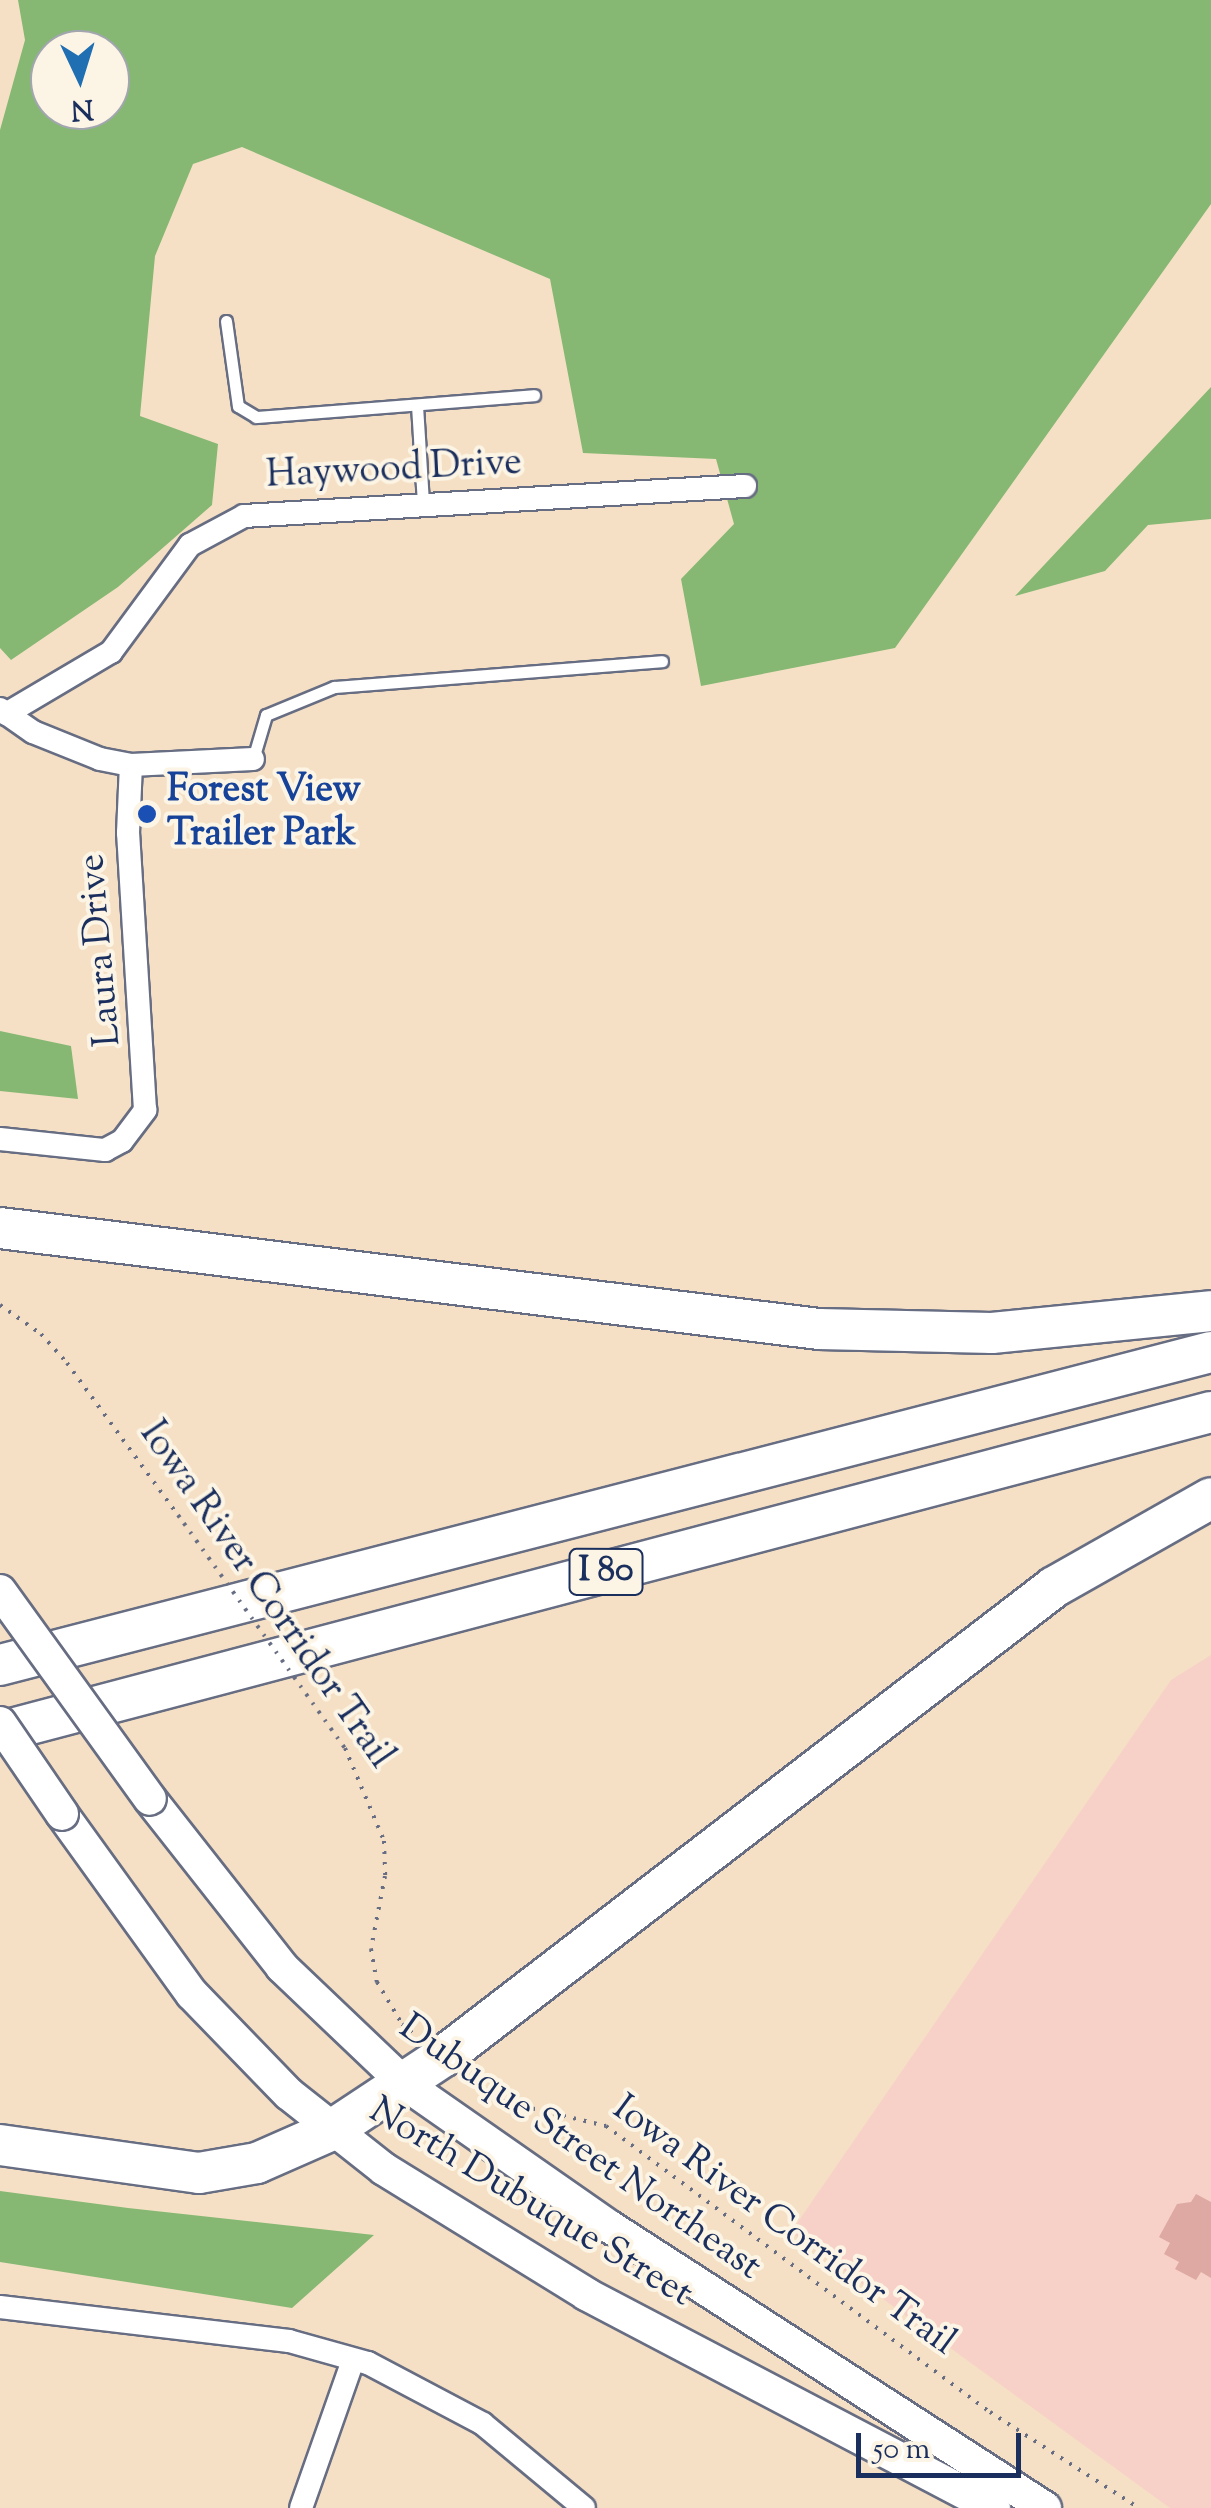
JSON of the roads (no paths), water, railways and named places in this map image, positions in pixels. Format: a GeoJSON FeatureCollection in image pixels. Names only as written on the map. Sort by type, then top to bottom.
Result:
{"type":"FeatureCollection","features":[{"type":"Feature","properties":{"kind":"highway"},"geometry":{"type":"LineString","coordinates":[[0,1228],[818,1329],[992,1333],[1211,1311]]}},
{"type":"Feature","properties":{"kind":"highway","name":"I 80"},"geometry":{"type":"LineString","coordinates":[[0,1665],[1211,1352]]}},
{"type":"Feature","properties":{"kind":"highway","name":"I 80"},"geometry":{"type":"LineString","coordinates":[[0,1732],[1211,1412]]}},
{"type":"Feature","properties":{"kind":"highway"},"geometry":{"type":"LineString","coordinates":[[0,2145],[199,2173],[257,2163],[332,2130],[444,2056],[1054,1587],[1211,1498]]}},
{"type":"Feature","properties":{"kind":"main road","name":"Dubuque Street Northeast"},"geometry":{"type":"LineString","coordinates":[[0,1590],[150,1799],[282,1967],[405,2084],[610,2227],[1045,2508]]}},
{"type":"Feature","properties":{"kind":"main road","name":"North Dubuque Street"},"geometry":{"type":"LineString","coordinates":[[0,1723],[192,1994],[332,2130],[446,2210],[586,2294],[994,2508]]}},
{"type":"Feature","properties":{"kind":"street","name":"Haywood Drive"},"geometry":{"type":"LineString","coordinates":[[3,711],[111,652],[170,567],[209,532],[263,513],[746,486]]}},
{"type":"Feature","properties":{"kind":"street"},"geometry":{"type":"LineString","coordinates":[[3,711],[69,750],[131,765],[252,759]]}},
{"type":"Feature","properties":{"kind":"street","name":"Laura Drive"},"geometry":{"type":"LineString","coordinates":[[0,1138],[105,1150],[122,1141],[145,1110],[128,833],[131,765]]}},
{"type":"Feature","properties":{"kind":"street"},"geometry":{"type":"LineString","coordinates":[[0,2307],[289,2341],[353,2360],[413,2382],[467,2414],[584,2508]]}},
{"type":"Feature","properties":{"kind":"street"},"geometry":{"type":"LineString","coordinates":[[302,2508],[353,2360]]}},
{"type":"Feature","properties":{"kind":"lane"},"geometry":{"type":"LineString","coordinates":[[226,321],[238,406],[256,416],[534,395]]}},
{"type":"Feature","properties":{"kind":"lane"},"geometry":{"type":"LineString","coordinates":[[416,405],[423,504]]}},
{"type":"Feature","properties":{"kind":"lane"},"geometry":{"type":"LineString","coordinates":[[252,759],[266,715],[334,687],[662,662]]}},
{"type":"Feature","properties":{"kind":"place","name":"Forest View Trailer Park"},"geometry":{"type":"Point","coordinates":[147,814]}}]}
